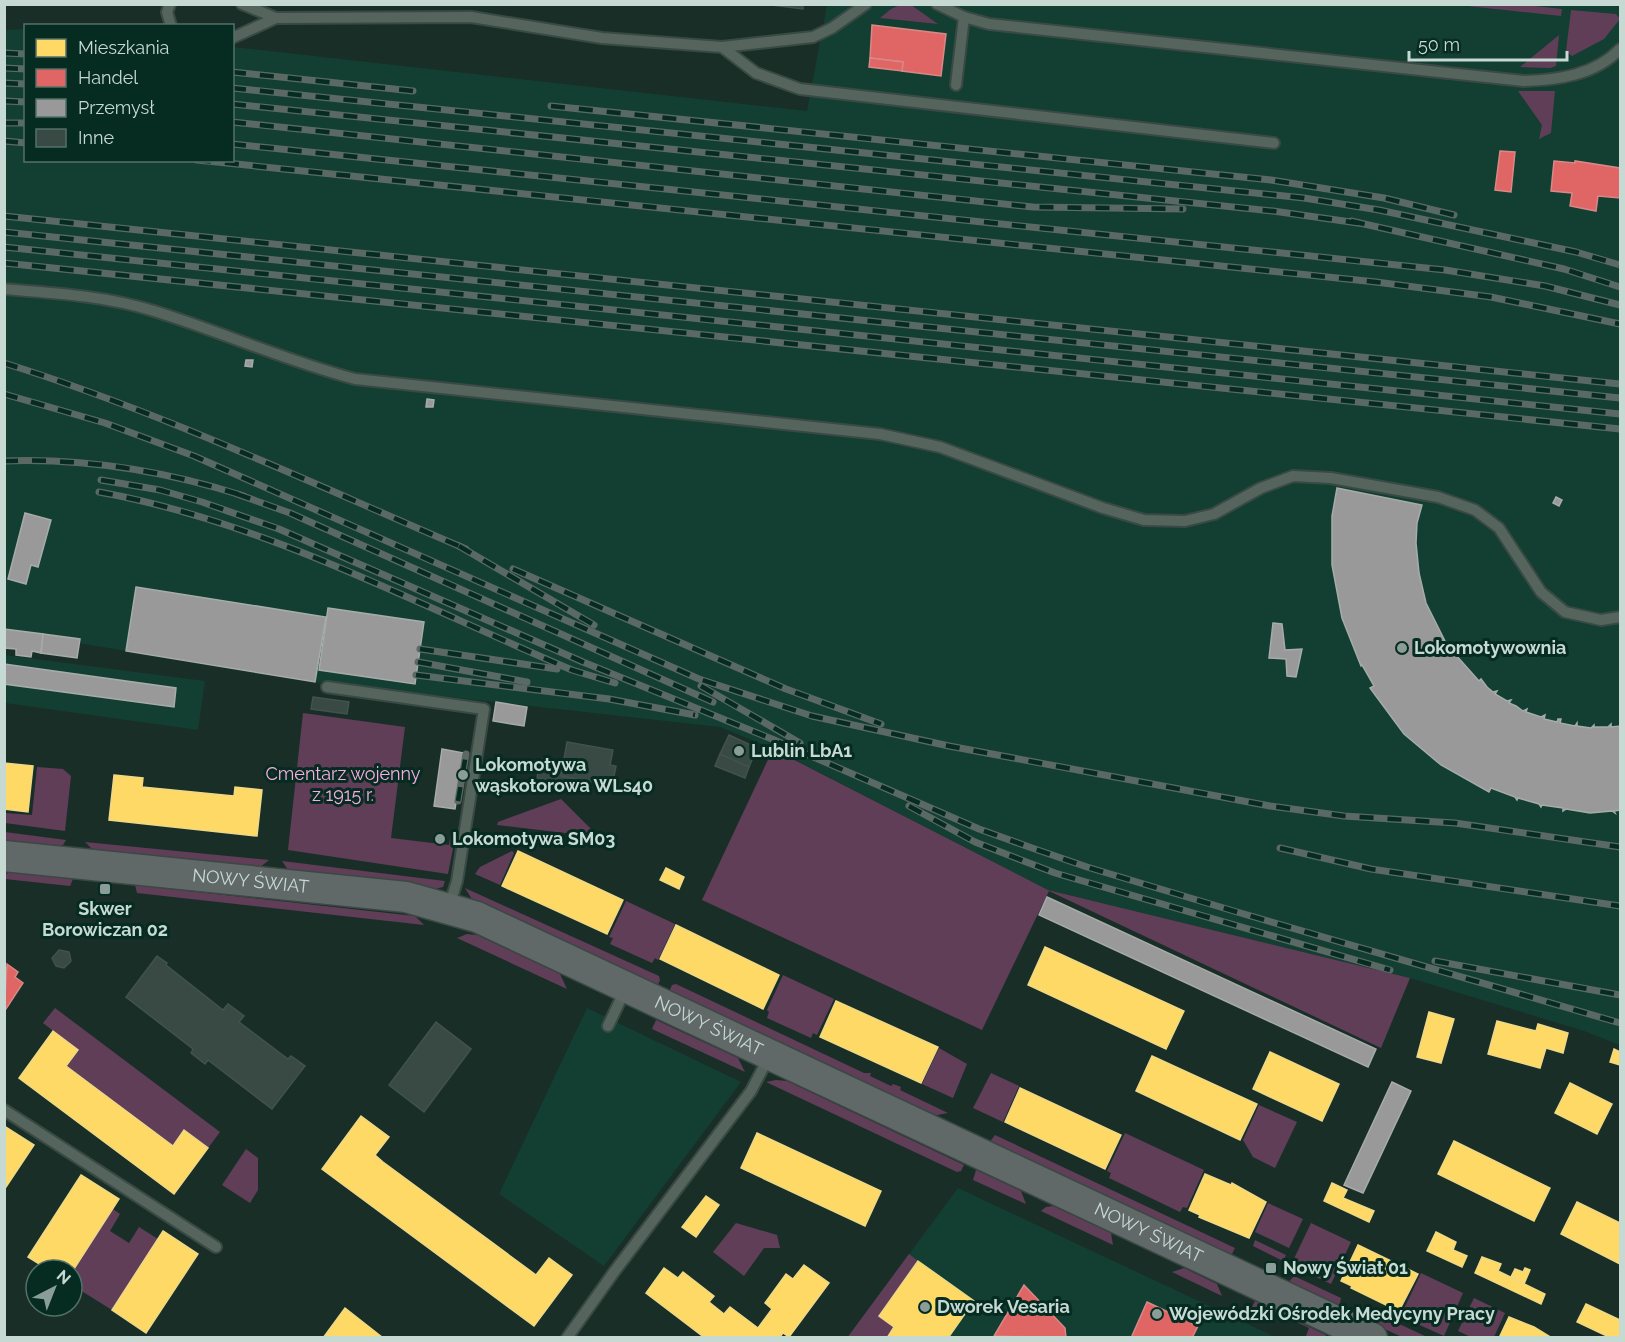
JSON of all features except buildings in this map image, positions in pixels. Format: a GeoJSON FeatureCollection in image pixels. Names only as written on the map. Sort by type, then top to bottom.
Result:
{"type":"FeatureCollection","features":[{"type":"Feature","properties":{"kind":"street","name":"NOWY ŚWIAT"},"geometry":{"type":"LineString","coordinates":[[4,856],[406,897],[449,907],[477,917],[1372,1338]]}},
{"type":"Feature","properties":{"kind":"lane"},"geometry":{"type":"LineString","coordinates":[[170,4],[166,12],[170,24]]}},
{"type":"Feature","properties":{"kind":"lane"},"geometry":{"type":"LineString","coordinates":[[242,4],[276,18],[471,17],[602,38],[723,48],[813,36],[832,28],[866,4]]}},
{"type":"Feature","properties":{"kind":"lane"},"geometry":{"type":"LineString","coordinates":[[937,4],[964,17],[989,24],[1524,81],[1560,80],[1590,69],[1620,49]]}},
{"type":"Feature","properties":{"kind":"lane"},"geometry":{"type":"LineString","coordinates":[[956,85],[964,17]]}},
{"type":"Feature","properties":{"kind":"lane"},"geometry":{"type":"LineString","coordinates":[[234,37],[276,18]]}},
{"type":"Feature","properties":{"kind":"lane"},"geometry":{"type":"LineString","coordinates":[[723,48],[756,73],[800,89],[1274,143]]}},
{"type":"Feature","properties":{"kind":"lane"},"geometry":{"type":"LineString","coordinates":[[4,289],[97,297],[154,311],[309,367],[355,378],[879,434],[940,447],[1103,508],[1144,520],[1185,522],[1214,514],[1261,488],[1293,476],[1331,478],[1438,496],[1475,510],[1499,528],[1541,592],[1565,612],[1601,620],[1620,617]]}},
{"type":"Feature","properties":{"kind":"lane"},"geometry":{"type":"LineString","coordinates":[[327,687],[484,710],[458,881],[449,907]]}},
{"type":"Feature","properties":{"kind":"lane"},"geometry":{"type":"LineString","coordinates":[[608,1026],[626,988]]}},
{"type":"Feature","properties":{"kind":"lane"},"geometry":{"type":"LineString","coordinates":[[567,1338],[751,1091],[770,1055]]}},
{"type":"Feature","properties":{"kind":"lane"},"geometry":{"type":"LineString","coordinates":[[4,1110],[216,1247]]}},
{"type":"Feature","properties":{"kind":"shaded area"},"geometry":{"type":"Polygon","coordinates":[[[827,5],[1620,5],[1620,1045],[1584,1031],[1410,978],[1048,890],[774,749],[720,727],[315,682],[5,631],[4,30],[24,29],[24,162],[234,162],[234,47],[807,111],[827,5]]]}},
{"type":"Feature","properties":{"kind":"shaded area"},"geometry":{"type":"Polygon","coordinates":[[[5,655],[205,681],[198,730],[5,703],[5,655]]]}},
{"type":"Feature","properties":{"kind":"shaded area"},"geometry":{"type":"Polygon","coordinates":[[[587,1008],[741,1082],[604,1266],[499,1194],[587,1008]]]}},
{"type":"Feature","properties":{"kind":"shaded area"},"geometry":{"type":"Polygon","coordinates":[[[958,1188],[1271,1335],[1270,1338],[847,1338],[958,1188]]]}},
{"type":"Feature","properties":{"kind":"green space"},"geometry":{"type":"Polygon","coordinates":[[[902,4],[911,5],[938,24],[880,18],[902,4]]]}},
{"type":"Feature","properties":{"kind":"green space"},"geometry":{"type":"Polygon","coordinates":[[[1518,4],[1562,9],[1561,16],[1458,5],[1518,4]]]}},
{"type":"Feature","properties":{"kind":"green space"},"geometry":{"type":"Polygon","coordinates":[[[1571,10],[1616,14],[1620,19],[1604,39],[1572,56],[1566,51],[1571,10]]]}},
{"type":"Feature","properties":{"kind":"green space"},"geometry":{"type":"Polygon","coordinates":[[[1559,35],[1556,66],[1550,68],[1520,67],[1559,35]]]}},
{"type":"Feature","properties":{"kind":"green space"},"geometry":{"type":"Polygon","coordinates":[[[1518,91],[1555,91],[1551,133],[1539,139],[1542,125],[1518,91]]]}},
{"type":"Feature","properties":{"kind":"green space","name":"Cmentarz wojenny z 1915 r."},"geometry":{"type":"Polygon","coordinates":[[[303,713],[405,727],[391,838],[449,845],[451,832],[456,833],[448,874],[288,850],[303,713]]]}},
{"type":"Feature","properties":{"kind":"green space"},"geometry":{"type":"Polygon","coordinates":[[[773,749],[1048,890],[1410,978],[1381,1048],[1049,891],[982,1030],[702,900],[773,749]]]}},
{"type":"Feature","properties":{"kind":"green space"},"geometry":{"type":"Polygon","coordinates":[[[37,767],[63,769],[71,776],[65,831],[5,823],[5,813],[32,815],[37,767]]]}},
{"type":"Feature","properties":{"kind":"green space"},"geometry":{"type":"Polygon","coordinates":[[[561,799],[599,837],[497,825],[498,822],[561,799]]]}},
{"type":"Feature","properties":{"kind":"green space"},"geometry":{"type":"Polygon","coordinates":[[[5,832],[66,840],[58,847],[5,841],[5,832]]]}},
{"type":"Feature","properties":{"kind":"green space"},"geometry":{"type":"Polygon","coordinates":[[[85,842],[269,860],[259,868],[93,850],[85,842]]]}},
{"type":"Feature","properties":{"kind":"green space"},"geometry":{"type":"Polygon","coordinates":[[[512,851],[514,853],[500,885],[475,874],[480,867],[512,851]]]}},
{"type":"Feature","properties":{"kind":"green space"},"geometry":{"type":"Polygon","coordinates":[[[282,861],[445,881],[443,887],[435,889],[288,870],[282,861]]]}},
{"type":"Feature","properties":{"kind":"green space"},"geometry":{"type":"Polygon","coordinates":[[[13,872],[73,879],[70,886],[5,879],[5,874],[13,872]]]}},
{"type":"Feature","properties":{"kind":"green space"},"geometry":{"type":"Polygon","coordinates":[[[135,885],[415,916],[424,925],[137,893],[135,885]]]}},
{"type":"Feature","properties":{"kind":"green space"},"geometry":{"type":"Polygon","coordinates":[[[465,888],[659,976],[657,987],[473,901],[465,888]]]}},
{"type":"Feature","properties":{"kind":"green space"},"geometry":{"type":"Polygon","coordinates":[[[626,901],[675,924],[658,960],[655,958],[652,963],[610,944],[613,938],[609,937],[626,901]]]}},
{"type":"Feature","properties":{"kind":"green space"},"geometry":{"type":"Polygon","coordinates":[[[467,934],[477,935],[560,974],[567,989],[457,938],[467,934]]]}},
{"type":"Feature","properties":{"kind":"green space"},"geometry":{"type":"Polygon","coordinates":[[[783,975],[834,999],[817,1035],[813,1033],[811,1038],[767,1018],[769,1012],[767,1010],[783,975]]]}},
{"type":"Feature","properties":{"kind":"green space"},"geometry":{"type":"Polygon","coordinates":[[[676,984],[864,1073],[871,1073],[870,1076],[891,1086],[893,1084],[901,1087],[900,1090],[948,1113],[932,1116],[669,992],[672,985],[676,984]]]}},
{"type":"Feature","properties":{"kind":"green space"},"geometry":{"type":"Polygon","coordinates":[[[55,1008],[220,1132],[208,1148],[185,1130],[173,1146],[66,1066],[78,1050],[43,1023],[55,1008]]]}},
{"type":"Feature","properties":{"kind":"green space"},"geometry":{"type":"Polygon","coordinates":[[[656,1020],[738,1058],[745,1072],[652,1029],[656,1020]]]}},
{"type":"Feature","properties":{"kind":"green space"},"geometry":{"type":"Polygon","coordinates":[[[939,1048],[967,1064],[953,1098],[922,1084],[939,1048]]]}},
{"type":"Feature","properties":{"kind":"green space"},"geometry":{"type":"Polygon","coordinates":[[[991,1073],[1019,1086],[1003,1122],[973,1108],[991,1073]]]}},
{"type":"Feature","properties":{"kind":"green space"},"geometry":{"type":"Polygon","coordinates":[[[787,1081],[964,1165],[961,1171],[957,1172],[766,1082],[787,1081]]]}},
{"type":"Feature","properties":{"kind":"green space"},"geometry":{"type":"Polygon","coordinates":[[[1259,1105],[1297,1122],[1275,1168],[1253,1157],[1243,1140],[1259,1105]]]}},
{"type":"Feature","properties":{"kind":"green space"},"geometry":{"type":"Polygon","coordinates":[[[1125,1133],[1204,1170],[1187,1208],[1183,1207],[1180,1212],[1109,1178],[1111,1173],[1107,1171],[1125,1133]]]}},
{"type":"Feature","properties":{"kind":"green space"},"geometry":{"type":"Polygon","coordinates":[[[995,1135],[1235,1248],[1231,1256],[989,1143],[995,1135]]]}},
{"type":"Feature","properties":{"kind":"green space"},"geometry":{"type":"Polygon","coordinates":[[[246,1149],[258,1158],[258,1190],[250,1203],[222,1185],[246,1149]]]}},
{"type":"Feature","properties":{"kind":"green space"},"geometry":{"type":"Polygon","coordinates":[[[976,1170],[1021,1191],[1026,1204],[973,1180],[976,1170]]]}},
{"type":"Feature","properties":{"kind":"green space"},"geometry":{"type":"Polygon","coordinates":[[[1268,1203],[1303,1219],[1289,1248],[1255,1232],[1268,1203]]]}},
{"type":"Feature","properties":{"kind":"green space"},"geometry":{"type":"Polygon","coordinates":[[[1053,1206],[1111,1233],[1113,1245],[1041,1211],[1053,1206]]]}},
{"type":"Feature","properties":{"kind":"green space"},"geometry":{"type":"Polygon","coordinates":[[[113,1209],[120,1214],[110,1231],[129,1243],[139,1227],[158,1239],[112,1310],[84,1292],[84,1258],[81,1258],[113,1209]]]}},
{"type":"Feature","properties":{"kind":"green space"},"geometry":{"type":"Polygon","coordinates":[[[736,1223],[777,1235],[780,1248],[764,1248],[744,1276],[713,1252],[736,1223]]]}},
{"type":"Feature","properties":{"kind":"green space"},"geometry":{"type":"Polygon","coordinates":[[[1311,1223],[1351,1242],[1331,1284],[1291,1265],[1311,1223]]]}},
{"type":"Feature","properties":{"kind":"green space"},"geometry":{"type":"Polygon","coordinates":[[[1255,1240],[1286,1255],[1283,1261],[1253,1246],[1255,1240]]]}},
{"type":"Feature","properties":{"kind":"green space"},"geometry":{"type":"Polygon","coordinates":[[[909,1254],[918,1261],[879,1315],[894,1327],[887,1337],[847,1338],[909,1254]]]}},
{"type":"Feature","properties":{"kind":"green space"},"geometry":{"type":"Polygon","coordinates":[[[1184,1268],[1217,1284],[1222,1296],[1172,1272],[1184,1268]]]}},
{"type":"Feature","properties":{"kind":"green space"},"geometry":{"type":"Polygon","coordinates":[[[1421,1273],[1463,1293],[1444,1336],[1404,1318],[1406,1312],[1403,1311],[1421,1273]]]}},
{"type":"Feature","properties":{"kind":"green space"},"geometry":{"type":"Polygon","coordinates":[[[1294,1276],[1341,1298],[1339,1308],[1288,1283],[1294,1276]]]}},
{"type":"Feature","properties":{"kind":"green space"},"geometry":{"type":"Polygon","coordinates":[[[1474,1298],[1505,1313],[1494,1337],[1471,1337],[1458,1331],[1474,1298]]]}},
{"type":"Feature","properties":{"kind":"green space"},"geometry":{"type":"Polygon","coordinates":[[[1255,1301],[1326,1335],[1325,1337],[1306,1336],[1309,1328],[1258,1304],[1255,1311],[1251,1309],[1255,1301]]]}},
{"type":"Feature","properties":{"kind":"green space"},"geometry":{"type":"Polygon","coordinates":[[[1359,1305],[1427,1337],[1402,1337],[1352,1314],[1355,1306],[1359,1305]]]}},
{"type":"Feature","properties":{"kind":"railway"},"geometry":{"type":"LineString","coordinates":[[4,53],[24,54]]}},
{"type":"Feature","properties":{"kind":"railway"},"geometry":{"type":"LineString","coordinates":[[4,68],[24,69]]}},
{"type":"Feature","properties":{"kind":"railway"},"geometry":{"type":"LineString","coordinates":[[234,72],[413,91]]}},
{"type":"Feature","properties":{"kind":"railway"},"geometry":{"type":"LineString","coordinates":[[4,83],[24,84]]}},
{"type":"Feature","properties":{"kind":"railway"},"geometry":{"type":"LineString","coordinates":[[234,88],[1304,198],[1379,210],[1576,252],[1620,265]]}},
{"type":"Feature","properties":{"kind":"railway"},"geometry":{"type":"LineString","coordinates":[[4,101],[24,102]]}},
{"type":"Feature","properties":{"kind":"railway"},"geometry":{"type":"LineString","coordinates":[[234,104],[1273,211],[1358,223]]}},
{"type":"Feature","properties":{"kind":"railway"},"geometry":{"type":"LineString","coordinates":[[551,106],[1271,180],[1384,198],[1454,215]]}},
{"type":"Feature","properties":{"kind":"railway"},"geometry":{"type":"LineString","coordinates":[[234,122],[1033,207],[1183,209]]}},
{"type":"Feature","properties":{"kind":"railway"},"geometry":{"type":"LineString","coordinates":[[4,123],[24,123]]}},
{"type":"Feature","properties":{"kind":"railway"},"geometry":{"type":"LineString","coordinates":[[4,141],[24,143]]}},
{"type":"Feature","properties":{"kind":"railway"},"geometry":{"type":"LineString","coordinates":[[234,144],[1445,270],[1545,286],[1620,305]]}},
{"type":"Feature","properties":{"kind":"railway"},"geometry":{"type":"LineString","coordinates":[[216,162],[1376,282],[1491,297],[1620,324]]}},
{"type":"Feature","properties":{"kind":"railway"},"geometry":{"type":"LineString","coordinates":[[4,216],[1620,384]]}},
{"type":"Feature","properties":{"kind":"railway"},"geometry":{"type":"LineString","coordinates":[[1351,221],[1564,269],[1620,287]]}},
{"type":"Feature","properties":{"kind":"railway"},"geometry":{"type":"LineString","coordinates":[[4,232],[1620,398]]}},
{"type":"Feature","properties":{"kind":"railway"},"geometry":{"type":"LineString","coordinates":[[4,247],[1620,414]]}},
{"type":"Feature","properties":{"kind":"railway"},"geometry":{"type":"LineString","coordinates":[[4,263],[1620,429]]}},
{"type":"Feature","properties":{"kind":"railway"},"geometry":{"type":"LineString","coordinates":[[4,363],[180,427],[466,549]]}},
{"type":"Feature","properties":{"kind":"railway"},"geometry":{"type":"LineString","coordinates":[[4,394],[105,423],[194,456],[699,679],[812,716],[949,746],[1270,806],[1344,816],[1455,823],[1620,847]]}},
{"type":"Feature","properties":{"kind":"railway"},"geometry":{"type":"LineString","coordinates":[[4,461],[65,462],[125,468],[185,480],[244,496]]}},
{"type":"Feature","properties":{"kind":"railway"},"geometry":{"type":"LineString","coordinates":[[101,480],[160,490],[279,529],[583,662],[772,739],[979,829],[1032,848],[1237,912],[1620,1023]]}},
{"type":"Feature","properties":{"kind":"railway"},"geometry":{"type":"LineString","coordinates":[[99,492],[221,523],[281,544],[572,670],[615,683]]}},
{"type":"Feature","properties":{"kind":"railway"},"geometry":{"type":"LineString","coordinates":[[237,494],[290,513],[713,702]]}},
{"type":"Feature","properties":{"kind":"railway"},"geometry":{"type":"LineString","coordinates":[[459,546],[594,625]]}},
{"type":"Feature","properties":{"kind":"railway"},"geometry":{"type":"LineString","coordinates":[[513,569],[786,689],[881,724]]}},
{"type":"Feature","properties":{"kind":"railway"},"geometry":{"type":"LineString","coordinates":[[420,649],[557,669]]}},
{"type":"Feature","properties":{"kind":"railway"},"geometry":{"type":"LineString","coordinates":[[418,662],[527,682]]}},
{"type":"Feature","properties":{"kind":"railway"},"geometry":{"type":"LineString","coordinates":[[416,675],[609,699],[695,715]]}},
{"type":"Feature","properties":{"kind":"railway"},"geometry":{"type":"LineString","coordinates":[[701,686],[800,743]]}},
{"type":"Feature","properties":{"kind":"railway"},"geometry":{"type":"LineString","coordinates":[[458,801],[466,754]]}},
{"type":"Feature","properties":{"kind":"railway"},"geometry":{"type":"LineString","coordinates":[[909,806],[975,842],[1055,873],[1390,970]]}},
{"type":"Feature","properties":{"kind":"railway"},"geometry":{"type":"LineString","coordinates":[[1280,848],[1371,869],[1620,906]]}},
{"type":"Feature","properties":{"kind":"railway"},"geometry":{"type":"LineString","coordinates":[[1435,961],[1620,995]]}},
{"type":"Feature","properties":{"kind":"place","name":"Lokomotywownia"},"geometry":{"type":"Point","coordinates":[1402,648]}},
{"type":"Feature","properties":{"kind":"place","name":"Lublin LbA1"},"geometry":{"type":"Point","coordinates":[739,751]}},
{"type":"Feature","properties":{"kind":"place","name":"Lokomotywa wąskotorowa WLs40"},"geometry":{"type":"Point","coordinates":[463,775]}},
{"type":"Feature","properties":{"kind":"place","name":"Lokomotywa SM03"},"geometry":{"type":"Point","coordinates":[440,839]}},
{"type":"Feature","properties":{"kind":"place","name":"Skwer Borowiczan 02"},"geometry":{"type":"Point","coordinates":[105,889]}},
{"type":"Feature","properties":{"kind":"place","name":"Nowy Świat 01"},"geometry":{"type":"Point","coordinates":[1271,1268]}},
{"type":"Feature","properties":{"kind":"place","name":"Dworek Vesaria"},"geometry":{"type":"Point","coordinates":[925,1307]}},
{"type":"Feature","properties":{"kind":"place","name":"Wojewódzki Ośrodek Medycyny Pracy"},"geometry":{"type":"Point","coordinates":[1157,1314]}}]}
